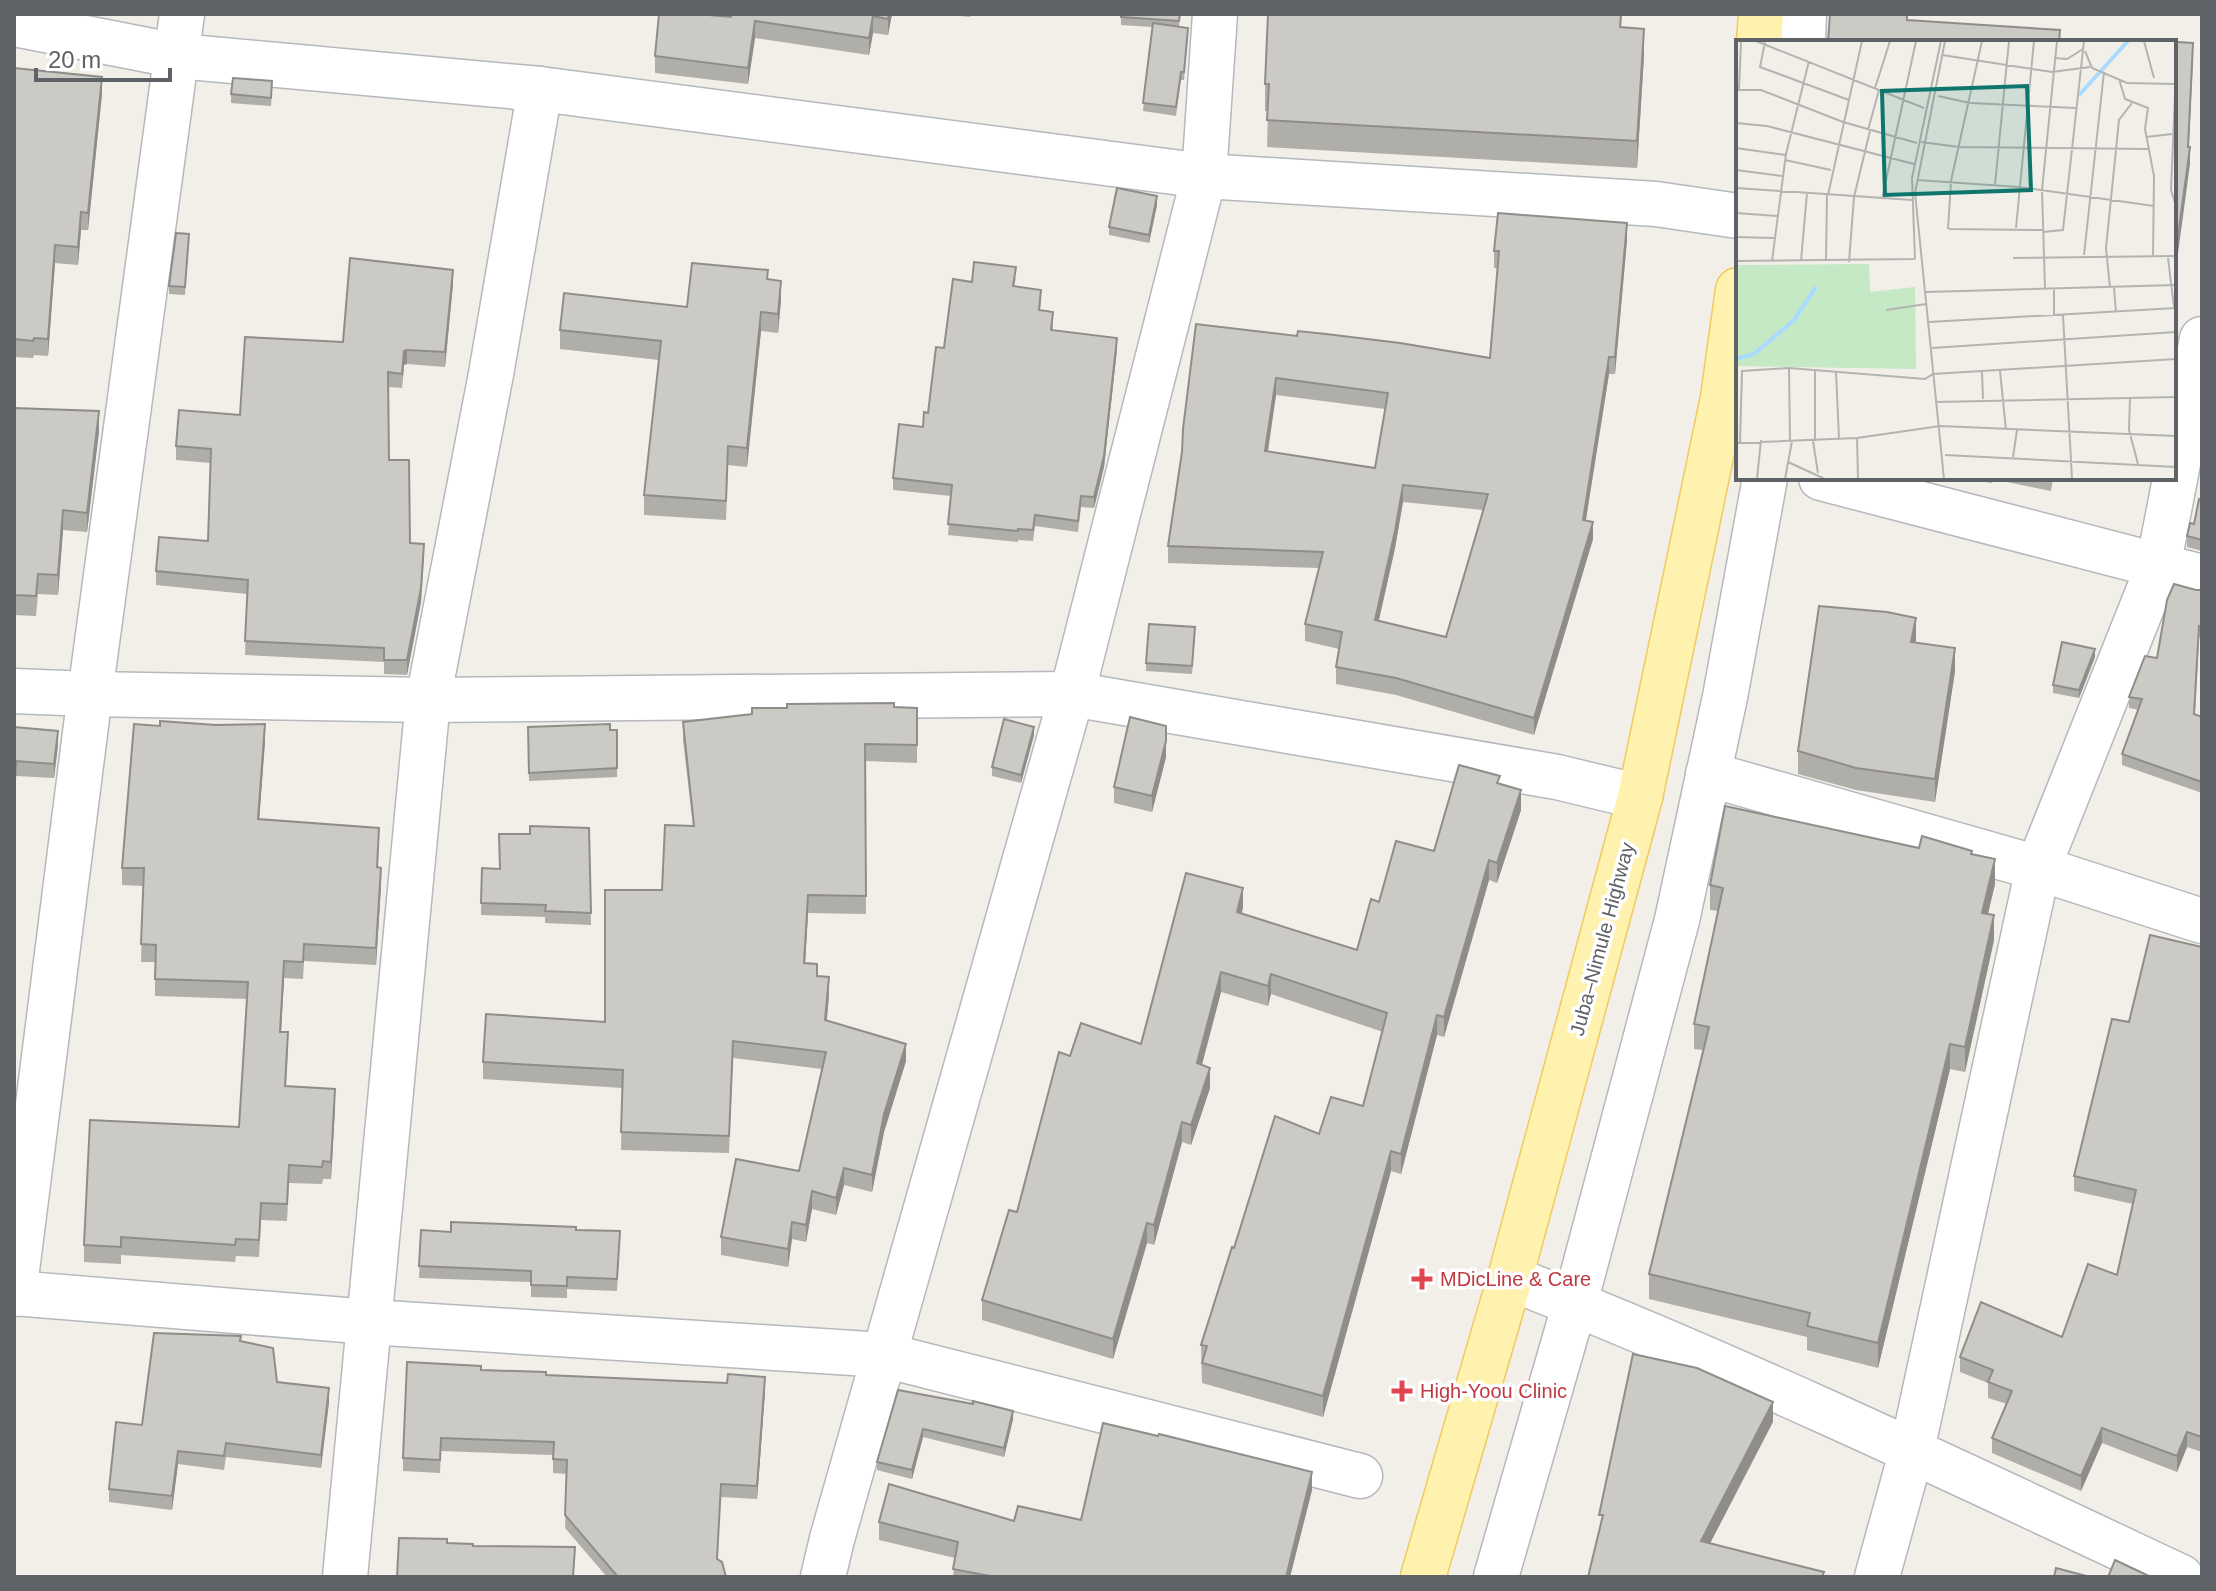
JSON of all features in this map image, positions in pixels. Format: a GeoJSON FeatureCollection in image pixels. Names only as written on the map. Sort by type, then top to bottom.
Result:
{"type":"FeatureCollection","features":[{"type":"Feature","properties":{"kind":"main road"},"geometry":{"type":"LineString","coordinates":[[1759,40],[1761,14]]}},
{"type":"Feature","properties":{"kind":"main road","name":"Juba–Nimule Highway"},"geometry":{"type":"LineString","coordinates":[[1423,1577],[1510,1278],[1640,797],[1723,398],[1736,304]]}},
{"type":"Feature","properties":{"kind":"street"},"geometry":{"type":"LineString","coordinates":[[823,1577],[1072,694],[1204,176],[1215,14]]}},
{"type":"Feature","properties":{"kind":"street"},"geometry":{"type":"LineString","coordinates":[[1803,40],[1804,14]]}},
{"type":"Feature","properties":{"kind":"street"},"geometry":{"type":"LineString","coordinates":[[14,24],[180,35],[540,89],[1204,176],[1656,204],[1736,216]]}},
{"type":"Feature","properties":{"kind":"street"},"geometry":{"type":"LineString","coordinates":[[180,35],[90,694],[14,1293],[370,1322],[884,1355],[1360,1476]]}},
{"type":"Feature","properties":{"kind":"street"},"geometry":{"type":"LineString","coordinates":[[345,1577],[428,700],[491,374],[540,89]]}},
{"type":"Feature","properties":{"kind":"street"},"geometry":{"type":"LineString","coordinates":[[2176,474],[2202,339]]}},
{"type":"Feature","properties":{"kind":"street"},"geometry":{"type":"LineString","coordinates":[[1496,1577],[1575,1303],[1677,920],[1725,697],[1765,480]]}},
{"type":"Feature","properties":{"kind":"street"},"geometry":{"type":"LineString","coordinates":[[1829,480],[2202,577]]}},
{"type":"Feature","properties":{"kind":"street"},"geometry":{"type":"LineString","coordinates":[[1877,1577],[1912,1450],[2038,868],[2158,567],[2175,480]]}},
{"type":"Feature","properties":{"kind":"street"},"geometry":{"type":"LineString","coordinates":[[14,691],[428,700],[1072,694],[1557,777],[1640,797]]}},
{"type":"Feature","properties":{"kind":"street"},"geometry":{"type":"LineString","coordinates":[[1708,774],[2038,868],[2202,921]]}},
{"type":"Feature","properties":{"kind":"street"},"geometry":{"type":"LineString","coordinates":[[1510,1278],[1575,1303],[1912,1450],[2181,1577]]}},
{"type":"Feature","properties":{"kind":"building"},"geometry":{"type":"Polygon","coordinates":[[[659,14],[731,17],[731,14],[889,14],[888,19],[873,16],[869,38],[755,21],[748,68],[655,56],[659,14]]]}},
{"type":"Feature","properties":{"kind":"building"},"geometry":{"type":"Polygon","coordinates":[[[1121,14],[1180,14],[1179,21],[1121,17],[1121,14]]]}},
{"type":"Feature","properties":{"kind":"building"},"geometry":{"type":"Polygon","coordinates":[[[1268,14],[1621,14],[1620,27],[1644,29],[1637,141],[1267,120],[1268,14]]]}},
{"type":"Feature","properties":{"kind":"building"},"geometry":{"type":"Polygon","coordinates":[[[1830,14],[1907,14],[1907,20],[2060,30],[2059,40],[1828,40],[1830,14]]]}},
{"type":"Feature","properties":{"kind":"building"},"geometry":{"type":"Polygon","coordinates":[[[1153,23],[1188,28],[1184,72],[1181,72],[1176,107],[1143,103],[1153,23]]]}},
{"type":"Feature","properties":{"kind":"building"},"geometry":{"type":"Polygon","coordinates":[[[2176,42],[2193,43],[2190,147],[2176,251],[2176,42]]]}},
{"type":"Feature","properties":{"kind":"building"},"geometry":{"type":"Polygon","coordinates":[[[14,68],[102,77],[88,213],[81,212],[78,247],[55,245],[48,339],[34,338],[33,341],[14,339],[14,68]]]}},
{"type":"Feature","properties":{"kind":"building"},"geometry":{"type":"Polygon","coordinates":[[[233,78],[272,81],[271,98],[231,94],[233,78]]]}},
{"type":"Feature","properties":{"kind":"building"},"geometry":{"type":"Polygon","coordinates":[[[1117,188],[1157,196],[1149,235],[1109,227],[1117,188]]]}},
{"type":"Feature","properties":{"kind":"building"},"geometry":{"type":"Polygon","coordinates":[[[1498,213],[1627,223],[1615,357],[1609,357],[1583,520],[1593,522],[1534,718],[1396,678],[1336,667],[1342,632],[1305,624],[1323,552],[1168,546],[1196,324],[1297,336],[1298,331],[1326,334],[1490,358],[1499,251],[1494,251],[1498,213]],[[1276,378],[1265,451],[1375,468],[1388,393],[1276,378]],[[1403,485],[1375,620],[1446,637],[1488,494],[1403,485]]]}},
{"type":"Feature","properties":{"kind":"building"},"geometry":{"type":"Polygon","coordinates":[[[176,233],[189,234],[185,287],[169,286],[176,233]]]}},
{"type":"Feature","properties":{"kind":"building"},"geometry":{"type":"Polygon","coordinates":[[[350,258],[453,270],[445,352],[404,351],[402,374],[388,372],[389,460],[409,460],[410,543],[424,544],[421,588],[407,660],[384,660],[384,648],[245,641],[248,580],[156,571],[159,537],[208,541],[211,449],[176,446],[179,410],[240,415],[245,337],[343,342],[350,258]]]}},
{"type":"Feature","properties":{"kind":"building"},"geometry":{"type":"Polygon","coordinates":[[[974,262],[1016,267],[1013,286],[1041,290],[1039,310],[1053,312],[1051,330],[1117,338],[1104,456],[1094,497],[1081,496],[1078,521],[1035,515],[1033,530],[1018,531],[948,524],[952,485],[893,478],[899,424],[923,427],[924,412],[928,413],[936,347],[944,348],[953,279],[972,282],[974,262]]]}},
{"type":"Feature","properties":{"kind":"building"},"geometry":{"type":"Polygon","coordinates":[[[692,263],[768,270],[767,279],[781,281],[778,314],[761,312],[747,448],[728,446],[726,501],[644,495],[661,341],[560,330],[564,293],[687,307],[692,263]]]}},
{"type":"Feature","properties":{"kind":"building"},"geometry":{"type":"Polygon","coordinates":[[[14,408],[99,411],[87,513],[63,510],[58,575],[38,574],[36,596],[14,595],[14,408]]]}},
{"type":"Feature","properties":{"kind":"building"},"geometry":{"type":"Polygon","coordinates":[[[2199,499],[2202,500],[2202,540],[2187,536],[2190,523],[2194,524],[2199,499]]]}},
{"type":"Feature","properties":{"kind":"building"},"geometry":{"type":"Polygon","coordinates":[[[2174,584],[2202,590],[2194,714],[2202,717],[2202,782],[2122,754],[2142,699],[2129,697],[2145,656],[2157,658],[2167,600],[2174,584]]]}},
{"type":"Feature","properties":{"kind":"building"},"geometry":{"type":"Polygon","coordinates":[[[1819,606],[1916,618],[1911,642],[1955,648],[1935,779],[1856,768],[1798,751],[1819,606]]]}},
{"type":"Feature","properties":{"kind":"building"},"geometry":{"type":"Polygon","coordinates":[[[1149,624],[1195,627],[1192,666],[1146,663],[1149,624]]]}},
{"type":"Feature","properties":{"kind":"building"},"geometry":{"type":"Polygon","coordinates":[[[2062,642],[2095,649],[2079,690],[2053,685],[2062,642]]]}},
{"type":"Feature","properties":{"kind":"building"},"geometry":{"type":"Polygon","coordinates":[[[894,703],[894,707],[917,708],[917,745],[865,744],[866,896],[808,895],[804,963],[817,964],[817,976],[829,977],[825,1020],[906,1044],[884,1114],[872,1175],[844,1168],[836,1198],[812,1191],[806,1225],[792,1222],[788,1249],[721,1237],[736,1159],[799,1171],[826,1052],[733,1041],[729,1136],[621,1132],[623,1070],[483,1062],[486,1014],[605,1022],[605,890],[662,890],[665,825],[694,826],[683,722],[752,714],[752,708],[787,708],[787,704],[894,703]]]}},
{"type":"Feature","properties":{"kind":"building"},"geometry":{"type":"Polygon","coordinates":[[[1130,717],[1166,726],[1166,741],[1152,796],[1114,787],[1130,717]]]}},
{"type":"Feature","properties":{"kind":"building"},"geometry":{"type":"Polygon","coordinates":[[[1004,719],[1034,727],[1021,775],[992,767],[1004,719]]]}},
{"type":"Feature","properties":{"kind":"building"},"geometry":{"type":"Polygon","coordinates":[[[160,721],[265,724],[258,819],[379,828],[377,867],[381,868],[376,948],[304,944],[303,962],[284,961],[280,1032],[288,1032],[285,1086],[335,1089],[331,1162],[323,1161],[322,1167],[289,1165],[287,1204],[261,1203],[259,1240],[236,1239],[235,1245],[121,1237],[121,1247],[84,1245],[90,1120],[239,1127],[248,982],[155,979],[156,945],[141,944],[144,868],[122,868],[134,724],[160,726],[160,721]]]}},
{"type":"Feature","properties":{"kind":"building"},"geometry":{"type":"Polygon","coordinates":[[[610,724],[610,730],[617,730],[617,768],[529,773],[528,727],[610,724]]]}},
{"type":"Feature","properties":{"kind":"building"},"geometry":{"type":"Polygon","coordinates":[[[14,727],[58,731],[54,764],[16,761],[14,799],[14,727]]]}},
{"type":"Feature","properties":{"kind":"building"},"geometry":{"type":"Polygon","coordinates":[[[1459,765],[1500,776],[1497,783],[1521,790],[1497,863],[1489,860],[1444,1017],[1437,1015],[1401,1154],[1391,1151],[1323,1396],[1202,1363],[1207,1346],[1201,1345],[1275,1116],[1319,1134],[1331,1097],[1363,1106],[1387,1013],[1271,974],[1268,986],[1221,972],[1197,1063],[1210,1068],[1191,1125],[1182,1122],[1154,1225],[1147,1223],[1113,1339],[982,1300],[1009,1210],[1017,1212],[1059,1052],[1070,1056],[1081,1023],[1141,1044],[1186,873],[1243,888],[1237,912],[1357,950],[1371,899],[1379,902],[1396,841],[1434,851],[1459,765]]]}},
{"type":"Feature","properties":{"kind":"building"},"geometry":{"type":"Polygon","coordinates":[[[1725,806],[1919,848],[1922,836],[1972,851],[1971,854],[1995,859],[1982,913],[1994,915],[1965,1047],[1950,1044],[1878,1343],[1807,1326],[1810,1313],[1649,1274],[1709,1027],[1694,1024],[1723,888],[1710,885],[1725,806]]]}},
{"type":"Feature","properties":{"kind":"building"},"geometry":{"type":"Polygon","coordinates":[[[530,826],[589,828],[591,913],[545,911],[546,905],[481,903],[482,868],[500,869],[499,834],[530,834],[530,826]]]}},
{"type":"Feature","properties":{"kind":"building"},"geometry":{"type":"Polygon","coordinates":[[[2150,935],[2202,947],[2202,1437],[2187,1432],[2177,1456],[2102,1428],[2081,1476],[1992,1438],[2012,1391],[1988,1382],[1993,1370],[1960,1357],[1981,1302],[2062,1337],[2088,1264],[2117,1275],[2136,1190],[2074,1176],[2112,1019],[2129,1022],[2150,935]]]}},
{"type":"Feature","properties":{"kind":"building"},"geometry":{"type":"Polygon","coordinates":[[[451,1222],[620,1231],[617,1279],[567,1277],[567,1286],[531,1285],[531,1271],[419,1266],[421,1230],[451,1232],[451,1222]]]}},
{"type":"Feature","properties":{"kind":"building"},"geometry":{"type":"Polygon","coordinates":[[[154,1333],[241,1336],[240,1341],[273,1348],[277,1382],[329,1388],[321,1455],[226,1443],[224,1456],[178,1451],[172,1496],[109,1489],[116,1422],[142,1425],[154,1333]]]}},
{"type":"Feature","properties":{"kind":"building"},"geometry":{"type":"Polygon","coordinates":[[[1633,1354],[1697,1368],[1773,1402],[1701,1541],[1824,1572],[1822,1577],[1588,1577],[1603,1515],[1599,1515],[1633,1354]]]}},
{"type":"Feature","properties":{"kind":"building"},"geometry":{"type":"Polygon","coordinates":[[[407,1362],[481,1366],[481,1370],[546,1372],[546,1375],[727,1383],[728,1374],[765,1377],[757,1486],[721,1484],[717,1559],[722,1562],[726,1577],[618,1577],[565,1515],[567,1460],[553,1459],[554,1442],[441,1438],[440,1460],[403,1458],[407,1362]]]}},
{"type":"Feature","properties":{"kind":"building"},"geometry":{"type":"Polygon","coordinates":[[[898,1390],[973,1404],[973,1401],[1013,1411],[1004,1448],[923,1429],[912,1470],[877,1462],[898,1390]]]}},
{"type":"Feature","properties":{"kind":"building"},"geometry":{"type":"Polygon","coordinates":[[[1103,1423],[1312,1472],[1286,1577],[995,1577],[953,1569],[958,1542],[879,1522],[889,1484],[1014,1521],[1018,1506],[1081,1520],[1103,1423]]]}},
{"type":"Feature","properties":{"kind":"building"},"geometry":{"type":"Polygon","coordinates":[[[399,1538],[447,1539],[447,1543],[473,1546],[575,1547],[573,1577],[397,1577],[399,1538]]]}},
{"type":"Feature","properties":{"kind":"building"},"geometry":{"type":"Polygon","coordinates":[[[2115,1560],[2151,1577],[2108,1577],[2115,1560]]]}},
{"type":"Feature","properties":{"kind":"building"},"geometry":{"type":"Polygon","coordinates":[[[2056,1568],[2090,1577],[2054,1577],[2056,1568]]]}},
{"type":"Feature","properties":{"kind":"place","name":"MDicLine & Care"},"geometry":{"type":"Point","coordinates":[1422,1279]}},
{"type":"Feature","properties":{"kind":"place","name":"High-Yoou Clinic"},"geometry":{"type":"Point","coordinates":[1402,1391]}}]}
